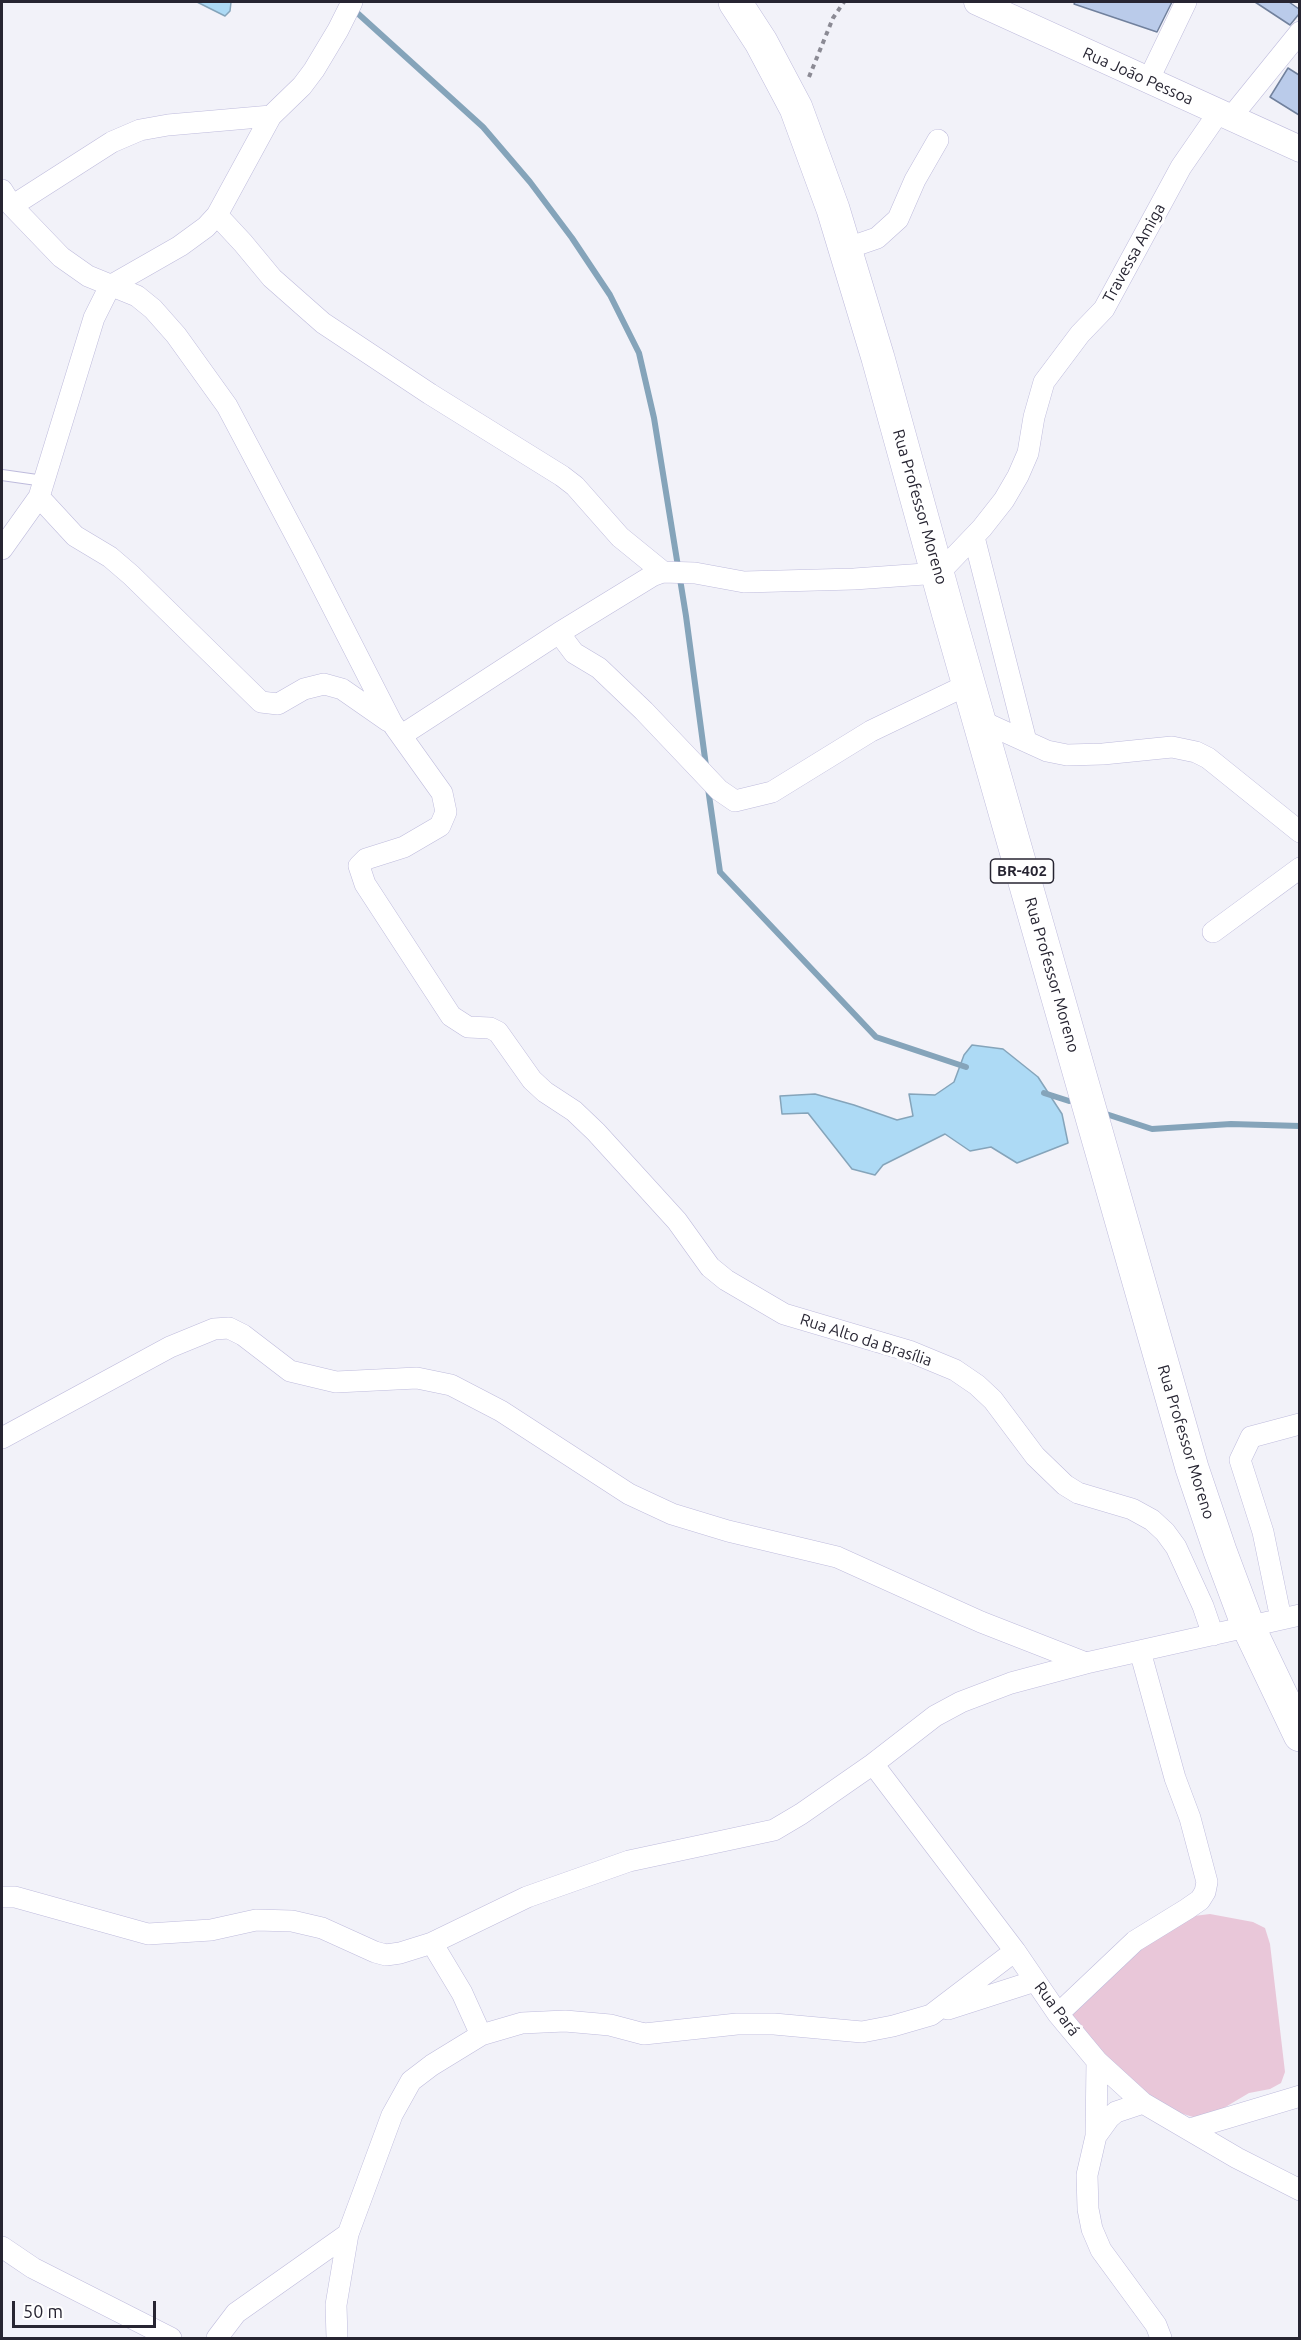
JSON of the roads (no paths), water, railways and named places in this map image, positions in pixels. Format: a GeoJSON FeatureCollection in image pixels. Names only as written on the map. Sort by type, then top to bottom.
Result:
{"type":"FeatureCollection","features":[{"type":"Feature","properties":{"kind":"highway","name":"Rua Professor Moreno"},"geometry":{"type":"LineString","coordinates":[[738,4],[762,42],[796,108],[845,249],[878,358],[1192,1468],[1248,1626],[1296,1721]]}},
{"type":"Feature","properties":{"kind":"street"},"geometry":{"type":"LineString","coordinates":[[2,549],[42,489],[94,318],[110,286],[180,246],[206,227],[217,215],[272,116],[302,86],[314,70],[339,30],[352,2]]}},
{"type":"Feature","properties":{"kind":"street"},"geometry":{"type":"LineString","coordinates":[[1148,81],[1186,2]]}},
{"type":"Feature","properties":{"kind":"street","name":"Rua João Pessoa"},"geometry":{"type":"LineString","coordinates":[[987,4],[1148,81],[1299,149]]}},
{"type":"Feature","properties":{"kind":"street","name":"Travessa Amiga"},"geometry":{"type":"LineString","coordinates":[[939,573],[974,537],[1004,500],[1028,453],[1034,417],[1044,382],[1080,334],[1104,309],[1181,167],[1299,32]]}},
{"type":"Feature","properties":{"kind":"street"},"geometry":{"type":"LineString","coordinates":[[272,116],[168,125],[140,130],[4,194],[61,257],[88,276],[137,296],[153,309],[176,335],[227,406],[397,729]]}},
{"type":"Feature","properties":{"kind":"street"},"geometry":{"type":"LineString","coordinates":[[845,249],[877,238],[898,219],[915,180],[938,140]]}},
{"type":"Feature","properties":{"kind":"street"},"geometry":{"type":"LineString","coordinates":[[217,215],[272,278],[323,323],[430,394],[562,476],[575,486],[620,537],[663,572]]}},
{"type":"Feature","properties":{"kind":"street"},"geometry":{"type":"LineString","coordinates":[[42,489],[75,536],[105,554],[131,575],[261,702],[278,704],[304,689],[324,684],[342,689],[397,729]]}},
{"type":"Feature","properties":{"kind":"street"},"geometry":{"type":"LineString","coordinates":[[974,537],[1026,741]]}},
{"type":"Feature","properties":{"kind":"street"},"geometry":{"type":"LineString","coordinates":[[397,729],[652,576],[663,572],[695,573],[744,582],[854,579],[939,573]]}},
{"type":"Feature","properties":{"kind":"street"},"geometry":{"type":"LineString","coordinates":[[559,633],[574,653],[598,668],[644,711],[719,790],[735,801],[772,792],[871,731],[969,684]]}},
{"type":"Feature","properties":{"kind":"street"},"geometry":{"type":"LineString","coordinates":[[979,720],[1047,751],[1067,755],[1172,747],[1196,752],[1208,758],[1299,832]]}},
{"type":"Feature","properties":{"kind":"street","name":"Rua Alto da Brasília"},"geometry":{"type":"LineString","coordinates":[[397,729],[442,793],[446,812],[440,826],[421,838],[404,847],[362,862],[359,866],[365,884],[452,1016],[468,1028],[495,1030],[506,1041],[532,1080],[589,1125],[677,1221],[710,1267],[726,1280],[784,1314],[909,1352],[955,1370],[977,1385],[993,1400],[1035,1456],[1065,1485],[1078,1493],[1132,1509],[1152,1520],[1166,1532],[1176,1547],[1203,1606],[1213,1635]]}},
{"type":"Feature","properties":{"kind":"street"},"geometry":{"type":"LineString","coordinates":[[1213,932],[1299,868]]}},
{"type":"Feature","properties":{"kind":"street"},"geometry":{"type":"LineString","coordinates":[[5,1431],[170,1347],[214,1329],[229,1328],[243,1335],[290,1371],[336,1382],[417,1378],[451,1385],[501,1411],[629,1494],[672,1514],[728,1531],[837,1557],[981,1622],[1086,1663]]}},
{"type":"Feature","properties":{"kind":"street"},"geometry":{"type":"LineString","coordinates":[[2,1897],[15,1897],[148,1934],[211,1930],[256,1920],[292,1921],[322,1928],[354,1944],[386,1955],[432,1943],[526,1897],[629,1861],[774,1830],[873,1764],[935,1716],[961,1702],[1011,1683],[1086,1663],[1290,1617],[1240,1460],[1251,1437],[1299,1424]]}},
{"type":"Feature","properties":{"kind":"street"},"geometry":{"type":"LineString","coordinates":[[1058,2014],[1135,1941],[1200,1900],[1205,1892],[1207,1882],[1190,1818],[1174,1778],[1140,1652]]}},
{"type":"Feature","properties":{"kind":"street","name":"Rua Pará"},"geometry":{"type":"LineString","coordinates":[[873,1764],[1015,1951],[1058,2014],[1097,2061],[1143,2103],[1237,2158],[1299,2190]]}},
{"type":"Feature","properties":{"kind":"street"},"geometry":{"type":"LineString","coordinates":[[432,1943],[462,1993],[481,2035]]}},
{"type":"Feature","properties":{"kind":"street"},"geometry":{"type":"LineString","coordinates":[[931,2014],[1015,1951]]}},
{"type":"Feature","properties":{"kind":"street"},"geometry":{"type":"LineString","coordinates":[[338,2338],[336,2305],[348,2234],[392,2115],[411,2081],[432,2065],[481,2035],[522,2023],[565,2020],[610,2025],[644,2034],[737,2024],[774,2024],[862,2031],[893,2026],[1035,1981]]}},
{"type":"Feature","properties":{"kind":"street"},"geometry":{"type":"LineString","coordinates":[[1097,2061],[1096,2136],[1087,2175],[1088,2209],[1092,2229],[1101,2250],[1156,2325],[1161,2338]]}},
{"type":"Feature","properties":{"kind":"street"},"geometry":{"type":"LineString","coordinates":[[1190,2129],[1299,2096]]}},
{"type":"Feature","properties":{"kind":"street"},"geometry":{"type":"LineString","coordinates":[[1096,2136],[1108,2118],[1116,2112],[1143,2103]]}},
{"type":"Feature","properties":{"kind":"street"},"geometry":{"type":"LineString","coordinates":[[217,2338],[236,2313],[348,2234]]}},
{"type":"Feature","properties":{"kind":"street"},"geometry":{"type":"LineString","coordinates":[[2,2247],[33,2268],[171,2338]]}},
{"type":"Feature","properties":{"kind":"lane"},"geometry":{"type":"LineString","coordinates":[[2,475],[42,489]]}},
{"type":"Feature","properties":{"kind":"water"},"geometry":{"type":"Polygon","coordinates":[[[197,2],[231,2],[230,11],[225,16],[197,2]]]}},
{"type":"Feature","properties":{"kind":"water"},"geometry":{"type":"Polygon","coordinates":[[[972,1045],[1003,1049],[1038,1077],[1062,1114],[1068,1143],[1017,1163],[991,1147],[970,1151],[945,1134],[883,1165],[875,1175],[852,1169],[808,1113],[782,1114],[780,1096],[815,1094],[897,1120],[913,1116],[909,1094],[935,1095],[954,1082],[964,1055],[972,1045]]]}},
{"type":"Feature","properties":{"kind":"waterway"},"geometry":{"type":"LineString","coordinates":[[354,10],[483,127],[530,182],[572,238],[610,295],[639,353],[654,418],[686,616],[706,766]]}},
{"type":"Feature","properties":{"kind":"waterway"},"geometry":{"type":"LineString","coordinates":[[708,788],[720,872],[876,1037],[966,1067]]}},
{"type":"Feature","properties":{"kind":"waterway"},"geometry":{"type":"LineString","coordinates":[[1044,1093],[1069,1101]]}},
{"type":"Feature","properties":{"kind":"waterway"},"geometry":{"type":"LineString","coordinates":[[1106,1114],[1152,1129],[1231,1124],[1300,1126]]}}]}
